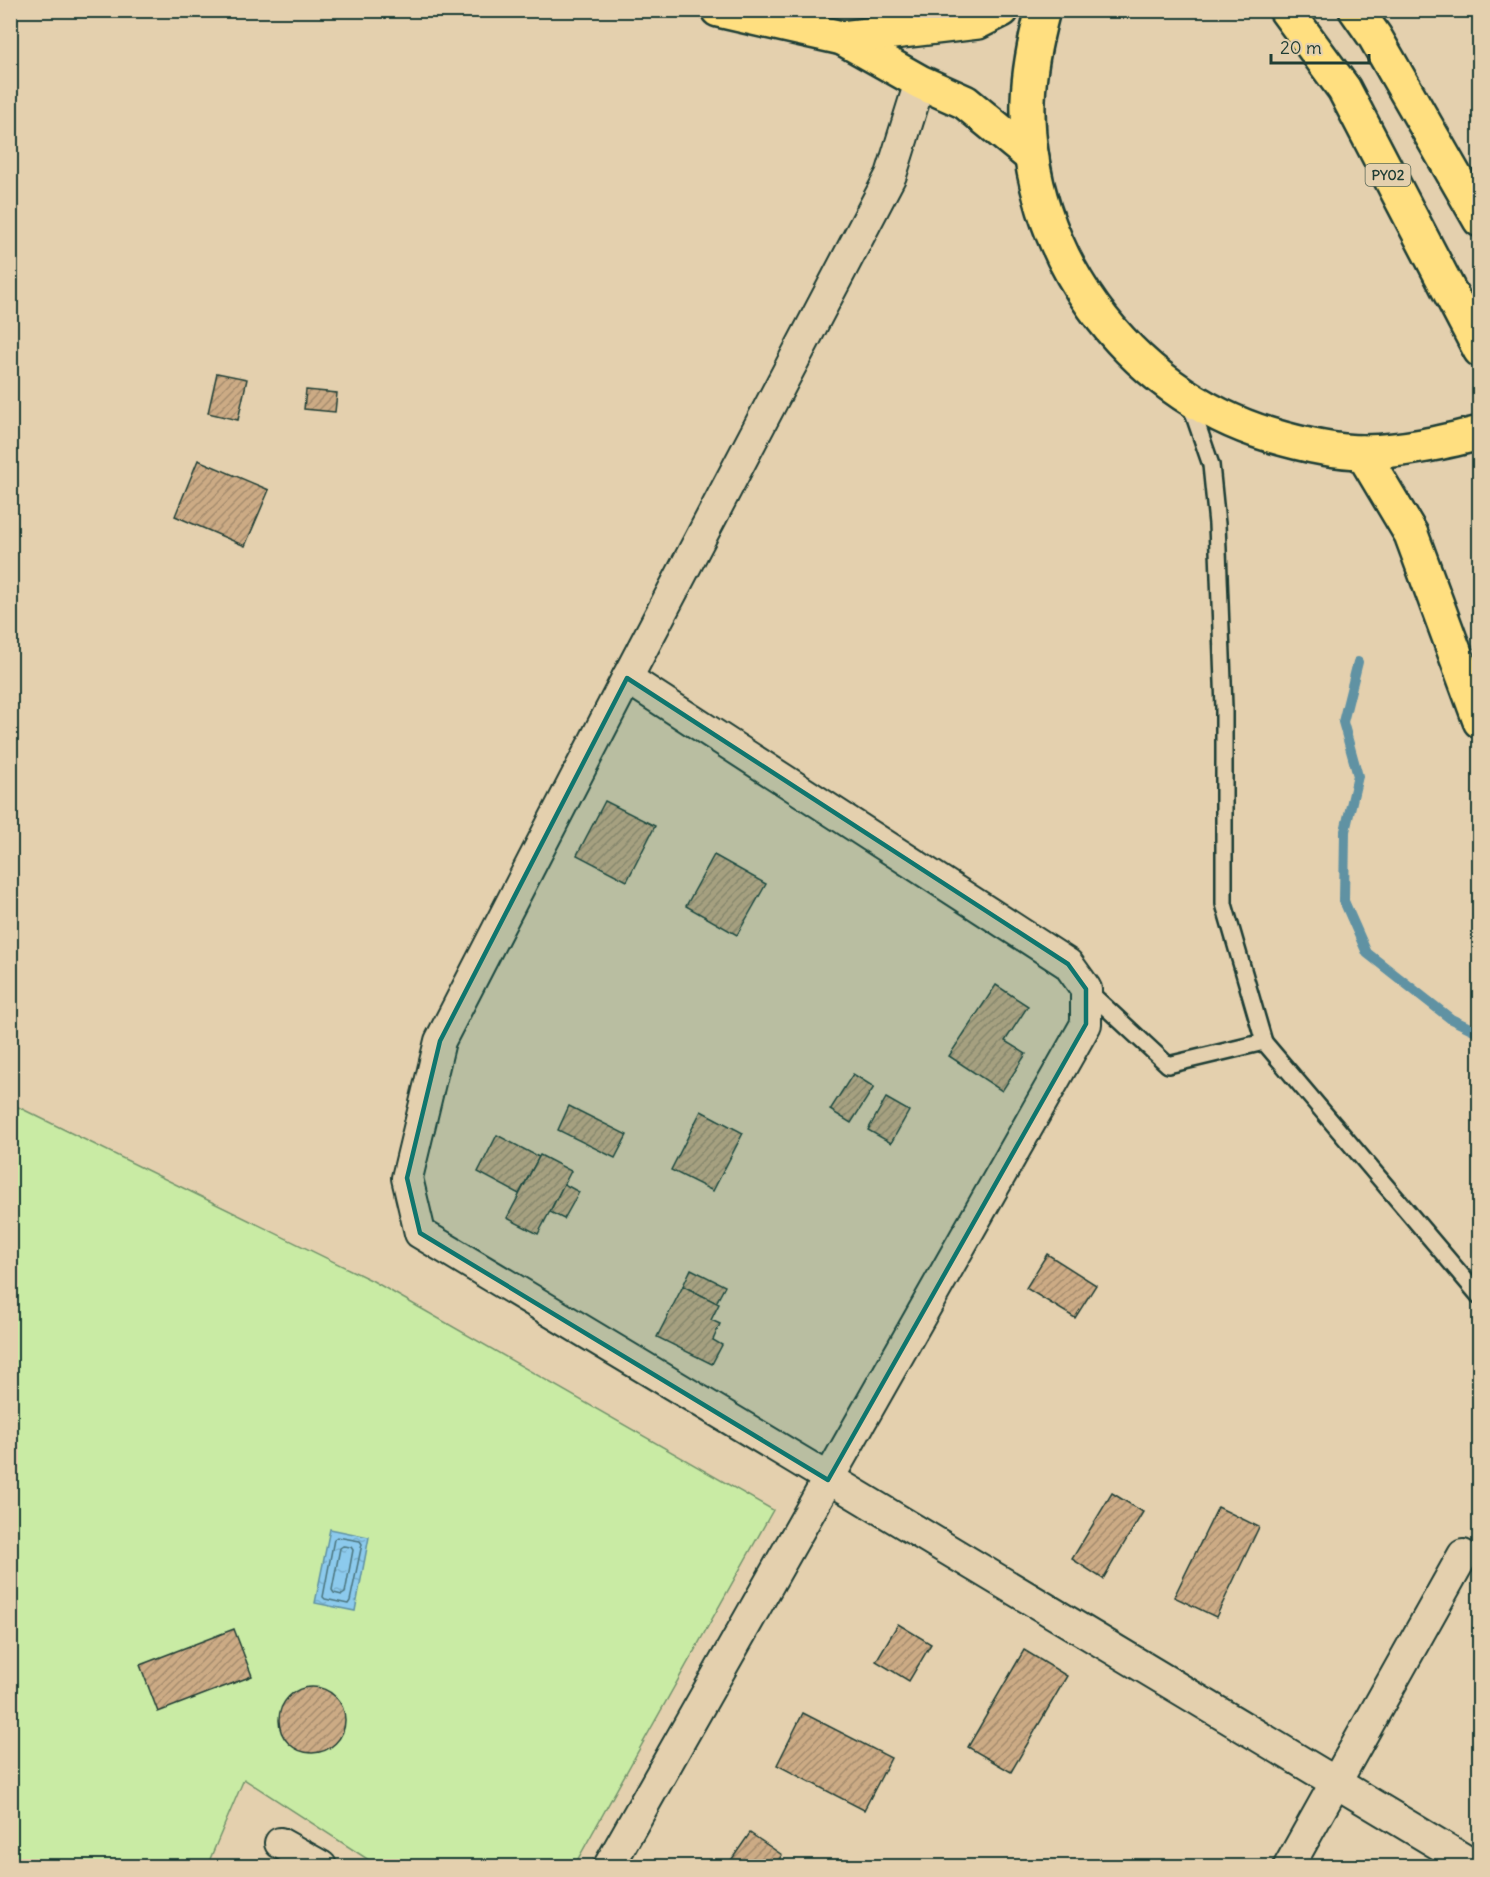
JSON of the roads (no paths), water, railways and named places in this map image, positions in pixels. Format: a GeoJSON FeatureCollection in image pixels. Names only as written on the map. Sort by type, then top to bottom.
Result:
{"type":"FeatureCollection","features":[{"type":"Feature","properties":{"kind":"highway"},"geometry":{"type":"LineString","coordinates":[[718,10],[842,38],[920,82],[965,102],[1032,157]]}},
{"type":"Feature","properties":{"kind":"highway"},"geometry":{"type":"LineString","coordinates":[[842,38],[978,22],[1002,10]]}},
{"type":"Feature","properties":{"kind":"highway"},"geometry":{"type":"LineString","coordinates":[[1043,10],[1034,43],[1028,100],[1032,157],[1045,215],[1069,270],[1101,320],[1142,363],[1189,399],[1243,427],[1301,444],[1362,452],[1423,448],[1479,433]]}},
{"type":"Feature","properties":{"kind":"highway","name":"PY02"},"geometry":{"type":"LineString","coordinates":[[1286,10],[1344,89],[1479,349]]}},
{"type":"Feature","properties":{"kind":"highway"},"geometry":{"type":"LineString","coordinates":[[1356,10],[1375,37],[1479,220]]}},
{"type":"Feature","properties":{"kind":"highway"},"geometry":{"type":"LineString","coordinates":[[1362,452],[1411,534],[1479,721]]}},
{"type":"Feature","properties":{"kind":"street"},"geometry":{"type":"LineString","coordinates":[[920,82],[891,175],[627,678],[440,1041],[407,1178],[420,1233],[828,1480],[1475,1866]]}},
{"type":"Feature","properties":{"kind":"street"},"geometry":{"type":"LineString","coordinates":[[609,1866],[1086,1024],[1086,990],[1068,964],[627,678]]}},
{"type":"Feature","properties":{"kind":"street"},"geometry":{"type":"LineString","coordinates":[[1289,1866],[1463,1555]]}},
{"type":"Feature","properties":{"kind":"street"},"geometry":{"type":"LineString","coordinates":[[280,1843],[321,1866]]}},
{"type":"Feature","properties":{"kind":"lane"},"geometry":{"type":"LineString","coordinates":[[1189,399],[1211,465],[1217,524],[1224,708],[1224,904],[1264,1042],[1479,1297]]}},
{"type":"Feature","properties":{"kind":"lane"},"geometry":{"type":"LineString","coordinates":[[1086,990],[1167,1065],[1264,1042]]}},
{"type":"Feature","properties":{"kind":"water"},"geometry":{"type":"Polygon","coordinates":[[[330,1529],[369,1537],[355,1611],[315,1603],[330,1529]]]}},
{"type":"Feature","properties":{"kind":"waterway"},"geometry":{"type":"LineString","coordinates":[[1358,662],[1343,722],[1358,776],[1345,831],[1344,901],[1367,953],[1451,1019],[1480,1033]]}}]}
